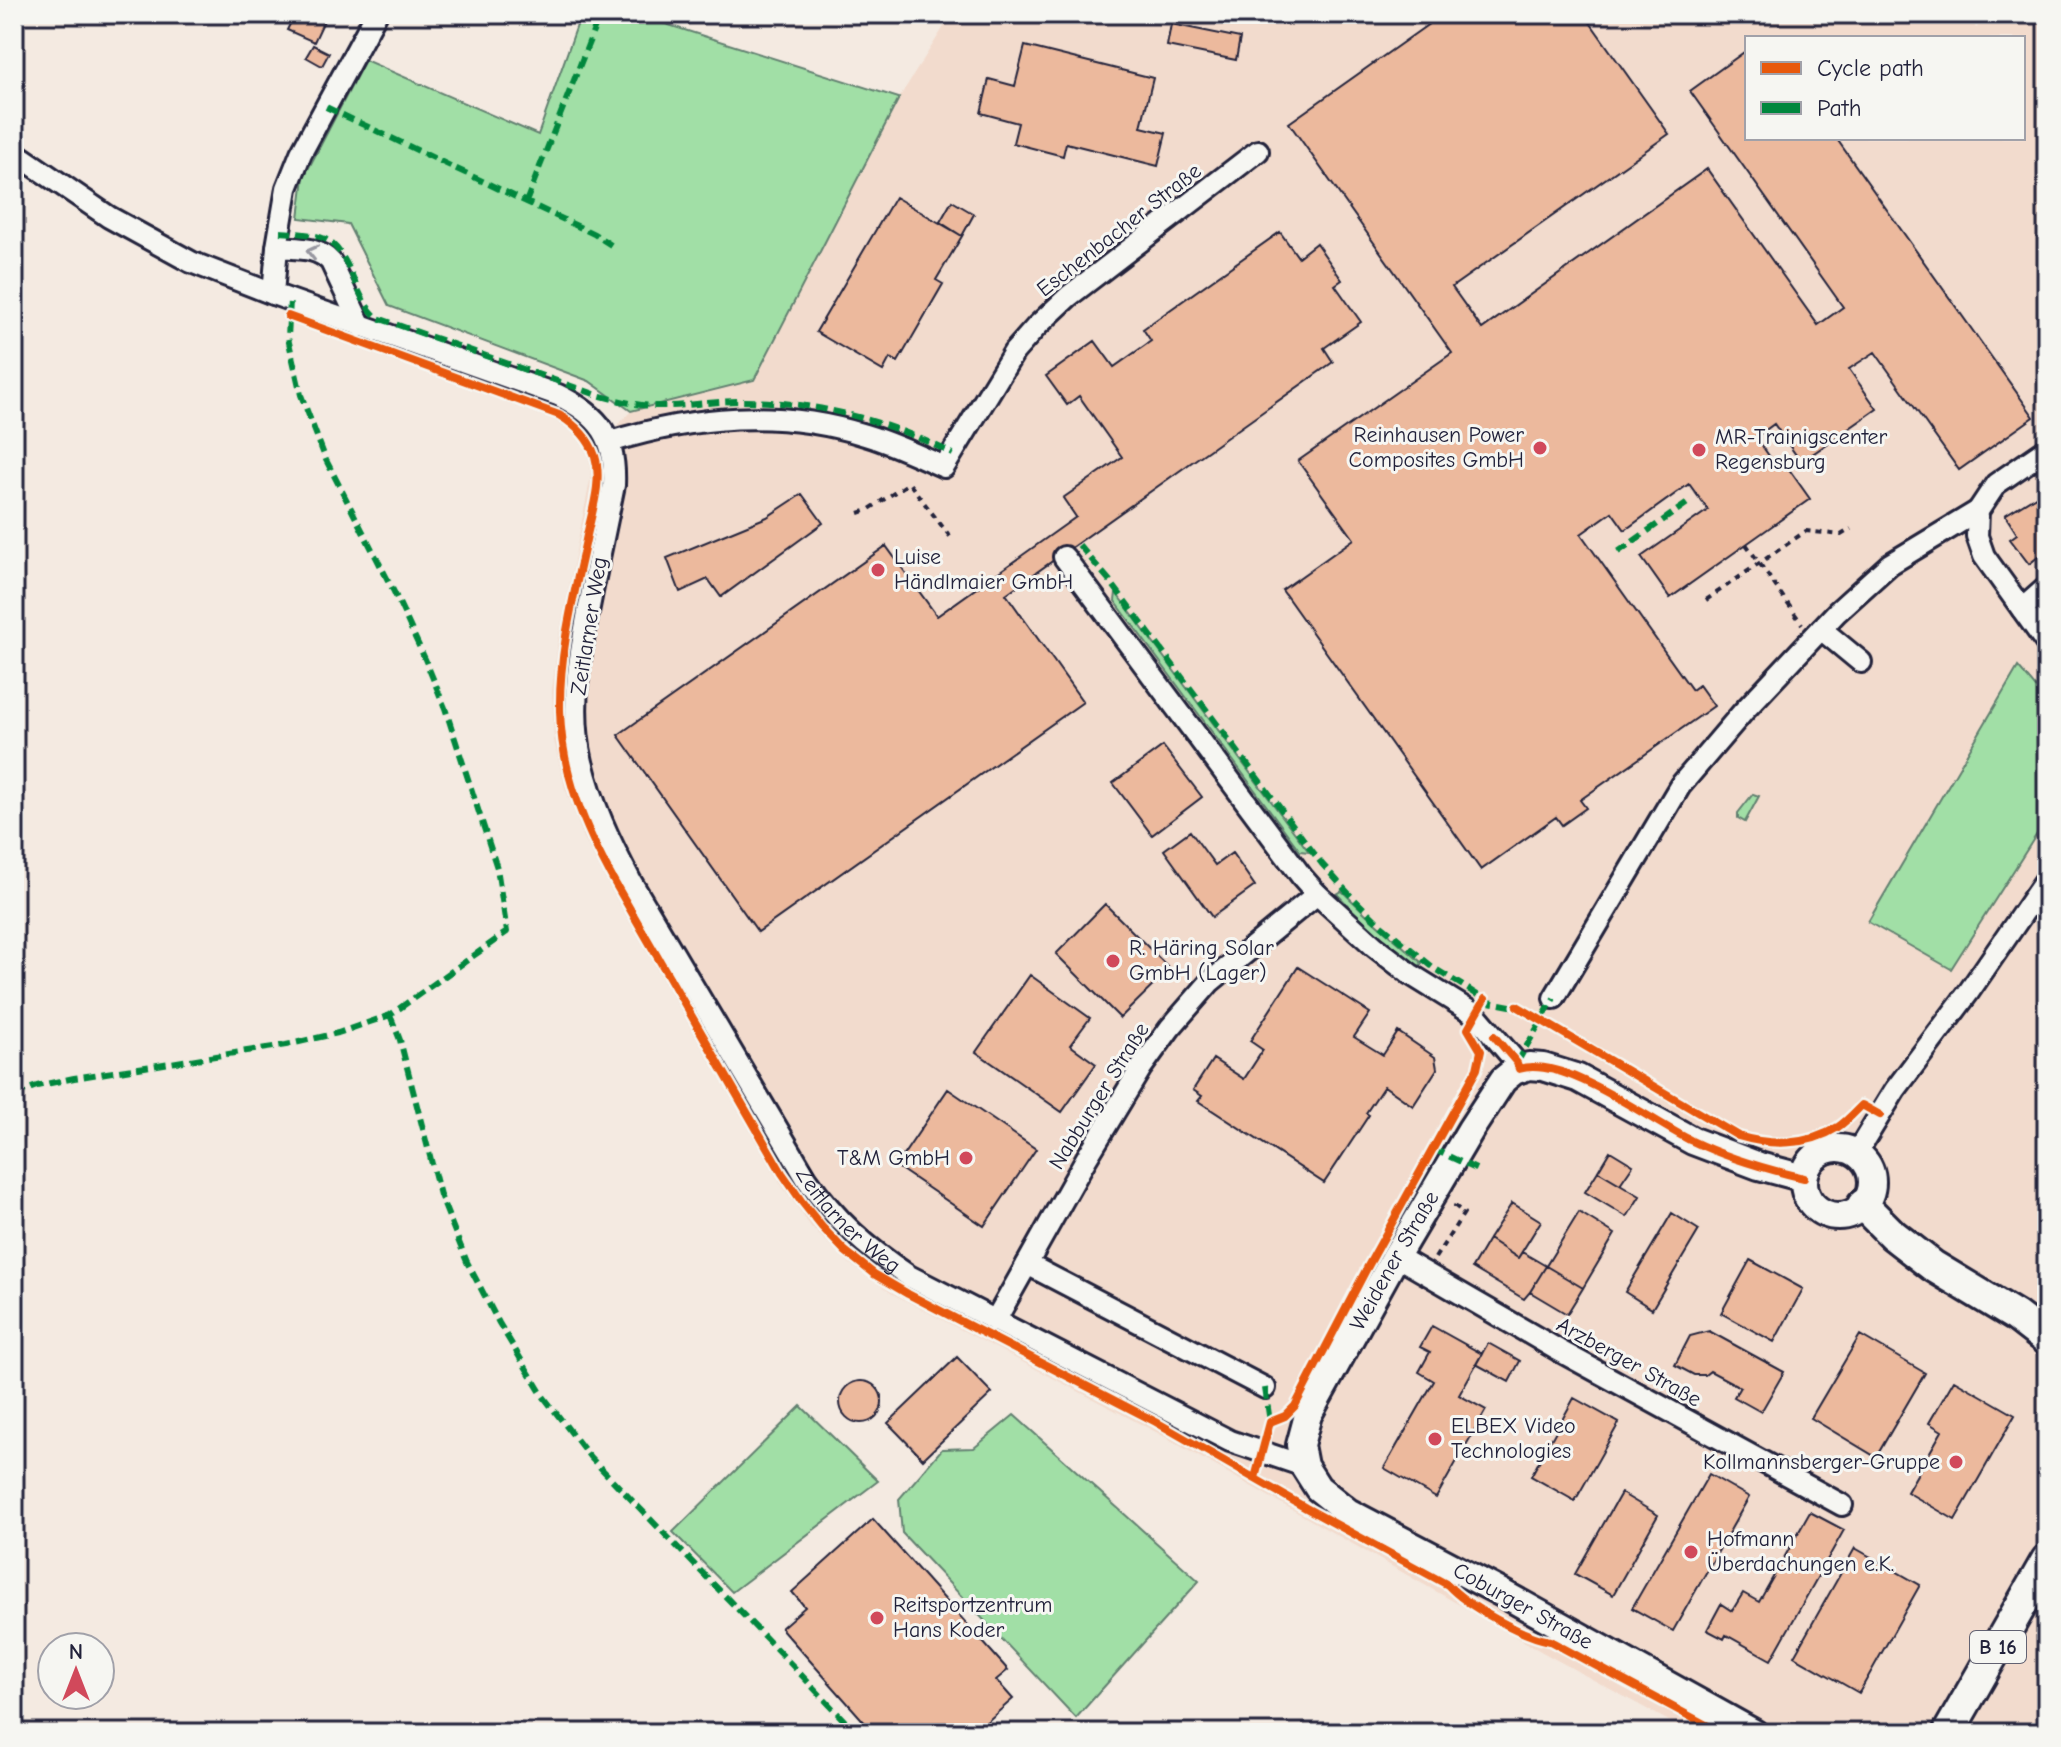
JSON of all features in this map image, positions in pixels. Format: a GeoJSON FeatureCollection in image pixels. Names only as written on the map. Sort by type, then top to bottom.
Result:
{"type":"FeatureCollection","features":[{"type":"Feature","properties":{"kind":"highway"},"geometry":{"type":"LineString","coordinates":[[1863,1205],[1893,1235],[1933,1266],[2016,1316],[2047,1340]]}},
{"type":"Feature","properties":{"kind":"highway"},"geometry":{"type":"LineString","coordinates":[[2016,1316],[2047,1326]]}},
{"type":"Feature","properties":{"kind":"highway","name":"B 16"},"geometry":{"type":"LineString","coordinates":[[1948,1733],[2047,1560]]}},
{"type":"Feature","properties":{"kind":"main road"},"geometry":{"type":"LineString","coordinates":[[1519,1069],[1543,1067],[1578,1078],[1693,1141],[1759,1166],[1804,1178]]}},
{"type":"Feature","properties":{"kind":"main road","name":"Weidener Straße"},"geometry":{"type":"LineString","coordinates":[[1304,1466],[1300,1445],[1308,1415],[1471,1129],[1503,1080],[1519,1069]]}},
{"type":"Feature","properties":{"kind":"main road"},"geometry":{"type":"LineString","coordinates":[[1838,1147],[1857,1152],[1871,1169],[1872,1190],[1863,1205],[1852,1213],[1832,1216],[1822,1212],[1807,1198],[1804,1188],[1806,1167],[1819,1153],[1838,1147]]}},
{"type":"Feature","properties":{"kind":"main road","name":"Coburger Straße"},"geometry":{"type":"LineString","coordinates":[[1304,1466],[1318,1488],[1348,1512],[1502,1593],[1754,1733]]}},
{"type":"Feature","properties":{"kind":"street"},"geometry":{"type":"LineString","coordinates":[[273,294],[287,188],[301,153],[376,14]]}},
{"type":"Feature","properties":{"kind":"street","name":"Eschenbacher Straße"},"geometry":{"type":"LineString","coordinates":[[610,442],[652,429],[698,420],[755,417],[808,422],[863,434],[944,467],[1014,352],[1037,326],[1069,296],[1186,214],[1258,151]]}},
{"type":"Feature","properties":{"kind":"street"},"geometry":{"type":"LineString","coordinates":[[14,152],[109,217],[191,262],[558,395],[597,421],[610,442]]}},
{"type":"Feature","properties":{"kind":"street"},"geometry":{"type":"LineString","coordinates":[[277,247],[324,253],[361,326]]}},
{"type":"Feature","properties":{"kind":"street","name":"Zeitlarner Weg"},"geometry":{"type":"LineString","coordinates":[[610,442],[615,463],[614,485],[584,633],[577,694],[581,760],[607,837],[630,880],[823,1202],[844,1226],[875,1253],[909,1276],[1230,1441],[1304,1466]]}},
{"type":"Feature","properties":{"kind":"street"},"geometry":{"type":"LineString","coordinates":[[1554,998],[1680,786],[1743,712],[1817,634],[1890,564],[1978,511],[1996,484],[2047,449]]}},
{"type":"Feature","properties":{"kind":"street"},"geometry":{"type":"LineString","coordinates":[[1978,511],[1977,536],[1984,556],[2047,644]]}},
{"type":"Feature","properties":{"kind":"street"},"geometry":{"type":"LineString","coordinates":[[1064,557],[1317,894],[1410,974],[1476,1015],[1519,1069]]}},
{"type":"Feature","properties":{"kind":"street"},"geometry":{"type":"LineString","coordinates":[[2022,609],[2047,587]]}},
{"type":"Feature","properties":{"kind":"street"},"geometry":{"type":"LineString","coordinates":[[1817,634],[1861,662]]}},
{"type":"Feature","properties":{"kind":"street"},"geometry":{"type":"LineString","coordinates":[[1857,1152],[1895,1090],[1968,993],[2047,878]]}},
{"type":"Feature","properties":{"kind":"street","name":"Nabburger Straße"},"geometry":{"type":"LineString","coordinates":[[995,1321],[1141,1068],[1170,1028],[1210,982],[1317,894]]}},
{"type":"Feature","properties":{"kind":"street","name":"Arzberger Straße"},"geometry":{"type":"LineString","coordinates":[[1396,1256],[1558,1350],[1842,1505]]}},
{"type":"Feature","properties":{"kind":"street"},"geometry":{"type":"LineString","coordinates":[[1027,1264],[1265,1388]]}},
{"type":"Feature","properties":{"kind":"path"},"geometry":{"type":"LineString","coordinates":[[859,513],[909,483],[952,539]]}},
{"type":"Feature","properties":{"kind":"path"},"geometry":{"type":"LineString","coordinates":[[1706,600],[1806,531],[1841,535],[1851,529]]}},
{"type":"Feature","properties":{"kind":"path"},"geometry":{"type":"LineString","coordinates":[[1746,544],[1817,634]]}},
{"type":"Feature","properties":{"kind":"path"},"geometry":{"type":"LineString","coordinates":[[1425,1273],[1464,1213],[1455,1206],[1462,1194]]}},
{"type":"Feature","properties":{"kind":"shaded area"},"geometry":{"type":"Polygon","coordinates":[[[952,14],[1969,14],[1976,28],[1990,14],[2029,14],[2032,22],[2047,17],[2047,701],[2019,667],[1951,969],[2047,818],[2047,1733],[1691,1733],[1156,1432],[891,1293],[850,1264],[812,1228],[780,1183],[609,886],[583,836],[565,788],[554,740],[552,691],[558,641],[591,476],[589,456],[631,411],[754,380],[899,98],[952,14]]]}},
{"type":"Feature","properties":{"kind":"green space"},"geometry":{"type":"Polygon","coordinates":[[[581,14],[634,14],[899,98],[754,380],[631,411],[589,381],[389,306],[348,224],[299,218],[304,177],[365,60],[538,135],[581,14]]]}},
{"type":"Feature","properties":{"kind":"green space"},"geometry":{"type":"Polygon","coordinates":[[[1116,593],[1309,852],[1300,851],[1115,601],[1116,593]]]}},
{"type":"Feature","properties":{"kind":"green space"},"geometry":{"type":"Polygon","coordinates":[[[2018,667],[2047,701],[2047,818],[1951,969],[1868,922],[2018,667]]]}},
{"type":"Feature","properties":{"kind":"green space"},"geometry":{"type":"Polygon","coordinates":[[[1753,794],[1759,796],[1745,822],[1738,818],[1738,813],[1753,794]]]}},
{"type":"Feature","properties":{"kind":"green space"},"geometry":{"type":"Polygon","coordinates":[[[1342,891],[1422,963],[1418,968],[1365,923],[1337,894],[1342,891]]]}},
{"type":"Feature","properties":{"kind":"green space"},"geometry":{"type":"Polygon","coordinates":[[[801,1406],[878,1481],[732,1592],[673,1532],[801,1406]]]}},
{"type":"Feature","properties":{"kind":"green space"},"geometry":{"type":"Polygon","coordinates":[[[1014,1415],[1199,1581],[1076,1718],[902,1533],[899,1499],[942,1449],[974,1448],[1014,1415]]]}},
{"type":"Feature","properties":{"kind":"building"},"geometry":{"type":"Polygon","coordinates":[[[295,14],[327,14],[314,42],[287,30],[295,14]]]}},
{"type":"Feature","properties":{"kind":"building","name":"Reinhausen Power Composites GmbH"},"geometry":{"type":"Polygon","coordinates":[[[1443,14],[1584,14],[1669,134],[1452,287],[1482,329],[1707,169],[1818,325],[1843,307],[1690,91],[1745,51],[1745,140],[1837,140],[2034,417],[1959,470],[1875,352],[1849,369],[1877,409],[1801,462],[1774,424],[1756,437],[1774,463],[1781,458],[1810,499],[1670,598],[1641,557],[1708,510],[1689,484],[1625,530],[1612,512],[1581,534],[1692,690],[1699,685],[1714,706],[1580,800],[1586,808],[1562,825],[1556,817],[1481,870],[1282,590],[1354,539],[1298,461],[1452,353],[1289,123],[1443,14]]]}},
{"type":"Feature","properties":{"kind":"building"},"geometry":{"type":"Polygon","coordinates":[[[1171,24],[1240,38],[1236,60],[1167,46],[1171,24]]]}},
{"type":"Feature","properties":{"kind":"building"},"geometry":{"type":"Polygon","coordinates":[[[313,45],[329,53],[322,66],[306,57],[313,45]]]}},
{"type":"Feature","properties":{"kind":"building"},"geometry":{"type":"Polygon","coordinates":[[[1025,46],[1153,78],[1141,127],[1166,133],[1158,166],[1066,143],[1063,156],[1013,143],[1018,123],[981,113],[989,79],[1015,86],[1025,46]]]}},
{"type":"Feature","properties":{"kind":"building"},"geometry":{"type":"Polygon","coordinates":[[[895,197],[962,236],[936,280],[943,284],[898,362],[890,358],[883,371],[816,332],[895,197]]]}},
{"type":"Feature","properties":{"kind":"building"},"geometry":{"type":"Polygon","coordinates":[[[952,201],[974,214],[962,236],[940,222],[952,201]]]}},
{"type":"Feature","properties":{"kind":"building","name":"Luise Händlmaier GmbH"},"geometry":{"type":"Polygon","coordinates":[[[1280,232],[1298,257],[1316,243],[1342,280],[1335,285],[1361,322],[1324,348],[1333,362],[1006,594],[1083,702],[758,932],[618,735],[886,546],[937,616],[1076,517],[1063,498],[1122,457],[1079,396],[1067,405],[1046,376],[1095,341],[1114,367],[1151,341],[1143,329],[1280,232]]]}},
{"type":"Feature","properties":{"kind":"building"},"geometry":{"type":"Polygon","coordinates":[[[2047,489],[2047,550],[2029,564],[2010,539],[2017,534],[2005,515],[2047,489]]]}},
{"type":"Feature","properties":{"kind":"building"},"geometry":{"type":"Polygon","coordinates":[[[802,494],[823,523],[721,597],[708,579],[680,592],[667,558],[767,517],[802,494]]]}},
{"type":"Feature","properties":{"kind":"building"},"geometry":{"type":"Polygon","coordinates":[[[1163,746],[1202,797],[1152,835],[1113,783],[1163,746]]]}},
{"type":"Feature","properties":{"kind":"building"},"geometry":{"type":"Polygon","coordinates":[[[1190,831],[1215,865],[1232,853],[1255,886],[1212,917],[1164,850],[1190,831]]]}},
{"type":"Feature","properties":{"kind":"building","name":"R. Häring Solar GmbH (Lager)"},"geometry":{"type":"Polygon","coordinates":[[[1105,904],[1170,969],[1120,1018],[1056,954],[1105,904]]]}},
{"type":"Feature","properties":{"kind":"building"},"geometry":{"type":"Polygon","coordinates":[[[1298,967],[1370,1013],[1354,1037],[1383,1055],[1398,1032],[1435,1057],[1437,1069],[1413,1106],[1384,1086],[1366,1113],[1369,1115],[1324,1183],[1198,1101],[1202,1096],[1193,1090],[1213,1059],[1244,1079],[1263,1050],[1250,1041],[1298,967]]]}},
{"type":"Feature","properties":{"kind":"building"},"geometry":{"type":"Polygon","coordinates":[[[1030,975],[1090,1018],[1070,1045],[1096,1064],[1062,1112],[976,1052],[1030,975]]]}},
{"type":"Feature","properties":{"kind":"building","name":"T&M GmbH"},"geometry":{"type":"Polygon","coordinates":[[[948,1089],[1036,1149],[984,1226],[896,1166],[948,1089]]]}},
{"type":"Feature","properties":{"kind":"building"},"geometry":{"type":"Polygon","coordinates":[[[1610,1151],[1633,1165],[1620,1184],[1598,1171],[1610,1151]]]}},
{"type":"Feature","properties":{"kind":"building"},"geometry":{"type":"Polygon","coordinates":[[[1598,1171],[1640,1196],[1627,1217],[1585,1192],[1598,1171]]]}},
{"type":"Feature","properties":{"kind":"building"},"geometry":{"type":"Polygon","coordinates":[[[1512,1203],[1541,1221],[1518,1258],[1489,1239],[1512,1203]]]}},
{"type":"Feature","properties":{"kind":"building"},"geometry":{"type":"Polygon","coordinates":[[[1579,1212],[1615,1234],[1583,1288],[1546,1266],[1579,1212]]]}},
{"type":"Feature","properties":{"kind":"building"},"geometry":{"type":"Polygon","coordinates":[[[1672,1213],[1699,1230],[1652,1309],[1625,1292],[1672,1213]]]}},
{"type":"Feature","properties":{"kind":"building"},"geometry":{"type":"Polygon","coordinates":[[[1489,1239],[1518,1258],[1522,1252],[1546,1266],[1524,1299],[1472,1268],[1489,1239]]]}},
{"type":"Feature","properties":{"kind":"building"},"geometry":{"type":"Polygon","coordinates":[[[1750,1260],[1803,1289],[1774,1342],[1721,1313],[1750,1260]]]}},
{"type":"Feature","properties":{"kind":"building"},"geometry":{"type":"Polygon","coordinates":[[[1546,1266],[1583,1288],[1567,1314],[1530,1292],[1546,1266]]]}},
{"type":"Feature","properties":{"kind":"building","name":"ELBEX Video Technologies"},"geometry":{"type":"Polygon","coordinates":[[[1432,1326],[1482,1354],[1459,1395],[1486,1410],[1436,1498],[1384,1468],[1434,1381],[1419,1372],[1430,1352],[1420,1347],[1432,1326]]]}},
{"type":"Feature","properties":{"kind":"building"},"geometry":{"type":"Polygon","coordinates":[[[1709,1331],[1784,1372],[1761,1412],[1734,1397],[1740,1387],[1710,1371],[1705,1375],[1694,1375],[1675,1365],[1690,1336],[1709,1331]]]}},
{"type":"Feature","properties":{"kind":"building"},"geometry":{"type":"Polygon","coordinates":[[[1860,1335],[1925,1373],[1876,1457],[1811,1418],[1860,1335]]]}},
{"type":"Feature","properties":{"kind":"building","name":"ELBEX Video Technologies"},"geometry":{"type":"Polygon","coordinates":[[[1488,1343],[1520,1361],[1509,1382],[1476,1364],[1488,1343]]]}},
{"type":"Feature","properties":{"kind":"building"},"geometry":{"type":"Polygon","coordinates":[[[957,1357],[992,1393],[923,1459],[888,1423],[957,1357]]]}},
{"type":"Feature","properties":{"kind":"building","name":"Kollmannsberger-Gruppe"},"geometry":{"type":"Polygon","coordinates":[[[1954,1380],[2015,1415],[1955,1520],[1907,1492],[1942,1431],[1929,1423],[1954,1380]]]}},
{"type":"Feature","properties":{"kind":"building"},"geometry":{"type":"Polygon","coordinates":[[[861,1381],[876,1387],[882,1402],[876,1417],[861,1423],[846,1417],[840,1402],[846,1387],[861,1381]]]}},
{"type":"Feature","properties":{"kind":"building"},"geometry":{"type":"Polygon","coordinates":[[[1574,1398],[1619,1423],[1575,1501],[1531,1476],[1574,1398]]]}},
{"type":"Feature","properties":{"kind":"building","name":"Hofmann Überdachungen e.K."},"geometry":{"type":"Polygon","coordinates":[[[1709,1474],[1749,1497],[1673,1631],[1632,1608],[1709,1474]]]}},
{"type":"Feature","properties":{"kind":"building"},"geometry":{"type":"Polygon","coordinates":[[[1621,1493],[1658,1515],[1613,1595],[1575,1574],[1621,1493]]]}},
{"type":"Feature","properties":{"kind":"building"},"geometry":{"type":"Polygon","coordinates":[[[1810,1512],[1844,1530],[1771,1660],[1726,1635],[1724,1639],[1707,1630],[1721,1604],[1732,1611],[1743,1593],[1759,1602],[1810,1512]]]}},
{"type":"Feature","properties":{"kind":"building","name":"Reitsportzentrum Hans Koder"},"geometry":{"type":"Polygon","coordinates":[[[873,1519],[1008,1670],[996,1680],[1013,1699],[974,1733],[874,1733],[781,1628],[805,1607],[792,1592],[873,1519]]]}},
{"type":"Feature","properties":{"kind":"building"},"geometry":{"type":"Polygon","coordinates":[[[1855,1548],[1920,1585],[1859,1693],[1794,1656],[1855,1548]]]}},
{"type":"Feature","properties":{"kind":"marked path"},"geometry":{"type":"LineString","coordinates":[[526,202],[600,14]]}},
{"type":"Feature","properties":{"kind":"marked path"},"geometry":{"type":"LineString","coordinates":[[326,107],[594,234],[611,245]]}},
{"type":"Feature","properties":{"kind":"marked path"},"geometry":{"type":"LineString","coordinates":[[280,232],[314,236],[334,246],[342,255],[363,299],[378,318],[597,395],[650,406],[739,401],[795,404],[876,422],[953,454]]}},
{"type":"Feature","properties":{"kind":"marked path"},"geometry":{"type":"LineString","coordinates":[[14,1094],[74,1078],[286,1045],[338,1033],[390,1015],[507,932],[497,868],[445,708],[394,592],[326,460],[301,395],[288,338],[290,300]]}},
{"type":"Feature","properties":{"kind":"marked path"},"geometry":{"type":"LineString","coordinates":[[1618,552],[1689,502]]}},
{"type":"Feature","properties":{"kind":"marked path"},"geometry":{"type":"LineString","coordinates":[[1079,545],[1110,581],[1322,864],[1351,896],[1434,968],[1489,1002],[1521,1008]]}},
{"type":"Feature","properties":{"kind":"marked path"},"geometry":{"type":"LineString","coordinates":[[1517,1063],[1554,998]]}},
{"type":"Feature","properties":{"kind":"marked path"},"geometry":{"type":"LineString","coordinates":[[390,1015],[400,1040],[440,1195],[467,1262],[543,1396],[590,1457],[856,1733]]}},
{"type":"Feature","properties":{"kind":"marked path"},"geometry":{"type":"LineString","coordinates":[[1433,1149],[1476,1169]]}},
{"type":"Feature","properties":{"kind":"marked path"},"geometry":{"type":"LineString","coordinates":[[1265,1388],[1270,1422]]}},
{"type":"Feature","properties":{"kind":"cycle path"},"geometry":{"type":"LineString","coordinates":[[288,316],[559,415],[589,443],[597,466],[597,487],[568,624],[560,688],[561,733],[570,778],[585,821],[615,883],[782,1173],[822,1227],[845,1251],[874,1274],[908,1294],[1156,1422],[1448,1585],[1496,1619],[1550,1641],[1721,1733]]}},
{"type":"Feature","properties":{"kind":"cycle path"},"geometry":{"type":"LineString","coordinates":[[1255,1478],[1270,1422],[1285,1416],[1295,1406],[1477,1069],[1481,1051],[1468,1029],[1485,999]]}},
{"type":"Feature","properties":{"kind":"cycle path"},"geometry":{"type":"LineString","coordinates":[[1517,1006],[1738,1136],[1776,1143],[1802,1141],[1838,1127],[1862,1105],[1880,1115]]}},
{"type":"Feature","properties":{"kind":"cycle path"},"geometry":{"type":"LineString","coordinates":[[1494,1036],[1519,1069],[1538,1067],[1583,1080],[1705,1147],[1804,1178]]}},
{"type":"Feature","properties":{"kind":"place","name":"Reinhausen Power Composites GmbH"},"geometry":{"type":"Point","coordinates":[1540,448]}},
{"type":"Feature","properties":{"kind":"place","name":"MR-Trainigscenter Regensburg"},"geometry":{"type":"Point","coordinates":[1699,450]}},
{"type":"Feature","properties":{"kind":"place","name":"Luise Händlmaier GmbH"},"geometry":{"type":"Point","coordinates":[878,570]}},
{"type":"Feature","properties":{"kind":"place","name":"R. Häring Solar GmbH (Lager)"},"geometry":{"type":"Point","coordinates":[1113,961]}},
{"type":"Feature","properties":{"kind":"place","name":"T&M GmbH"},"geometry":{"type":"Point","coordinates":[966,1158]}},
{"type":"Feature","properties":{"kind":"place","name":"ELBEX Video Technologies"},"geometry":{"type":"Point","coordinates":[1435,1439]}},
{"type":"Feature","properties":{"kind":"place","name":"Kollmannsberger-Gruppe"},"geometry":{"type":"Point","coordinates":[1956,1462]}},
{"type":"Feature","properties":{"kind":"place","name":"Hofmann Überdachungen e.K."},"geometry":{"type":"Point","coordinates":[1691,1552]}},
{"type":"Feature","properties":{"kind":"place","name":"Reitsportzentrum Hans Koder"},"geometry":{"type":"Point","coordinates":[877,1618]}}]}
